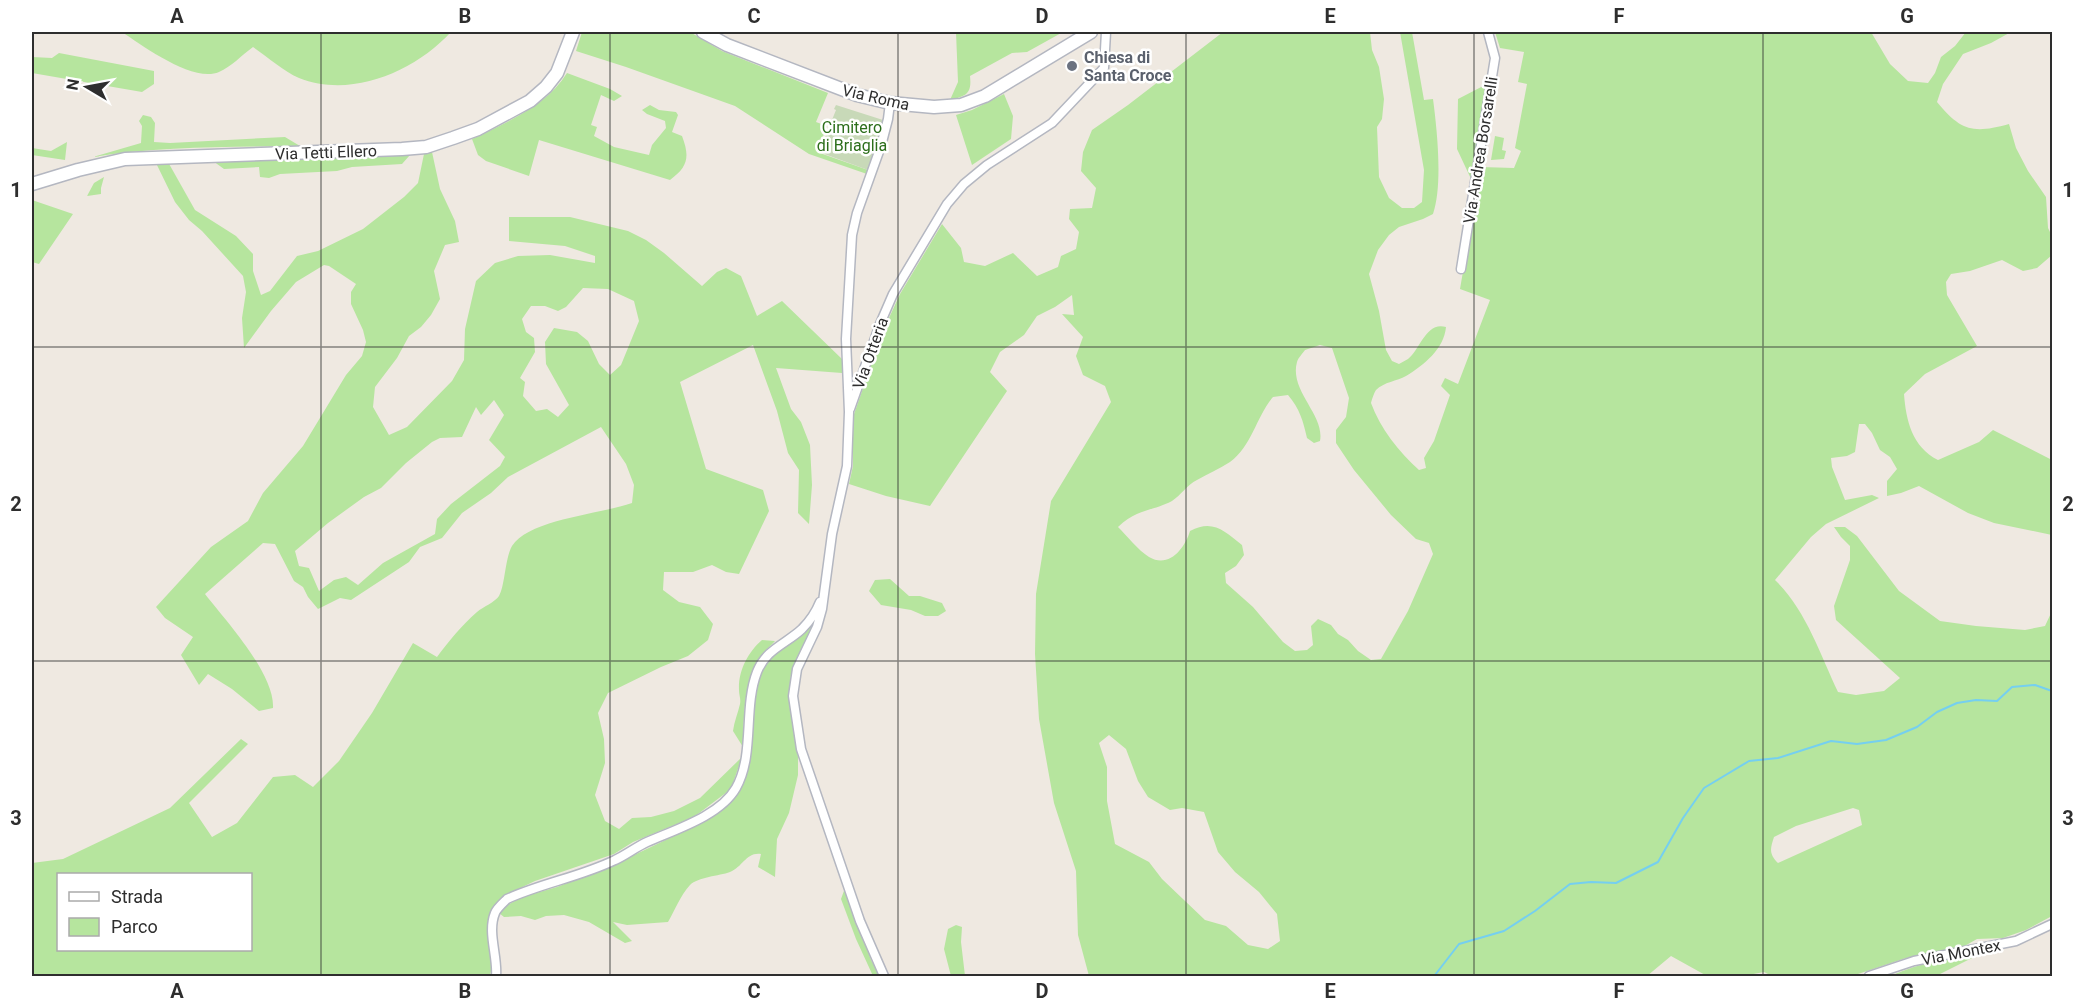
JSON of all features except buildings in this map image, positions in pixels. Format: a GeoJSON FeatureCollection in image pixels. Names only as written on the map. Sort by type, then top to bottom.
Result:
{"type":"FeatureCollection","features":[{"type":"Feature","properties":{"kind":"main road","name":"Via Tetti Ellero"},"geometry":{"type":"LineString","coordinates":[[32,184],[124,159],[432,146],[478,129],[539,94],[557,73],[573,32]]}},
{"type":"Feature","properties":{"kind":"main road","name":"Via Roma"},"geometry":{"type":"LineString","coordinates":[[703,32],[727,45],[825,83],[890,104],[934,107],[973,101],[1091,32]]}},
{"type":"Feature","properties":{"kind":"street","name":"Via Otteria"},"geometry":{"type":"LineString","coordinates":[[849,412],[893,294],[947,204],[964,184],[987,165],[1052,123],[1104,68],[1106,32]]}},
{"type":"Feature","properties":{"kind":"street","name":"Via Andrea Borsarelli"},"geometry":{"type":"LineString","coordinates":[[1461,269],[1495,58],[1488,32]]}},
{"type":"Feature","properties":{"kind":"street","name":"Via Otteria"},"geometry":{"type":"LineString","coordinates":[[849,412],[846,339],[852,235],[857,213],[881,146],[890,104]]}},
{"type":"Feature","properties":{"kind":"street"},"geometry":{"type":"LineString","coordinates":[[849,412],[847,466],[832,534],[825,591],[817,627],[801,658],[794,680],[794,716],[801,749],[832,843],[871,950],[884,976]]}},
{"type":"Feature","properties":{"kind":"street"},"geometry":{"type":"LineString","coordinates":[[496,976],[497,964],[492,922],[495,913],[507,899],[615,860],[644,843],[699,820],[728,798],[736,788],[745,758],[752,689],[757,671],[765,657],[775,647],[801,630],[810,620],[825,591]]}},
{"type":"Feature","properties":{"kind":"street","name":"Via Montex"},"geometry":{"type":"LineString","coordinates":[[1869,976],[1914,961],[2016,941],[2052,924]]}},
{"type":"Feature","properties":{"kind":"green space"},"geometry":{"type":"Polygon","coordinates":[[[122,32],[451,32],[420,59],[401,69],[381,78],[340,85],[319,84],[299,78],[253,47],[219,72],[208,74],[196,72],[182,68],[155,54],[122,32]]]}},
{"type":"Feature","properties":{"kind":"green space"},"geometry":{"type":"Polygon","coordinates":[[[582,32],[690,32],[722,51],[828,93],[816,122],[827,126],[817,152],[868,170],[867,174],[809,154],[735,106],[576,51],[582,32]]]}},
{"type":"Feature","properties":{"kind":"green space"},"geometry":{"type":"Polygon","coordinates":[[[956,32],[1063,32],[1027,52],[1012,53],[970,76],[970,87],[967,93],[950,100],[958,82],[956,32]]]}},
{"type":"Feature","properties":{"kind":"green space"},"geometry":{"type":"Polygon","coordinates":[[[1223,32],[1370,32],[1384,99],[1382,119],[1377,127],[1379,177],[1389,198],[1402,208],[1414,208],[1422,202],[1424,170],[1400,32],[1412,32],[1424,100],[1433,99],[1438,157],[1436,202],[1433,214],[1399,227],[1389,235],[1378,250],[1369,274],[1386,350],[1392,361],[1399,364],[1408,359],[1428,332],[1439,326],[1446,327],[1441,342],[1432,356],[1406,376],[1379,387],[1371,403],[1391,439],[1419,470],[1426,468],[1424,458],[1434,441],[1450,395],[1441,386],[1445,378],[1458,384],[1490,300],[1460,289],[1481,167],[1514,168],[1521,151],[1515,148],[1527,84],[1518,82],[1524,52],[1500,48],[1495,32],[1871,32],[1890,64],[1908,81],[1928,83],[1941,57],[1955,46],[1966,32],[2011,32],[1963,54],[1943,84],[1937,102],[1953,119],[1968,128],[1986,129],[2009,124],[2016,148],[2046,197],[2048,228],[2052,236],[2052,255],[2037,268],[2023,271],[2002,260],[1970,271],[1951,274],[1946,282],[1947,295],[1977,346],[1925,374],[1904,394],[1906,413],[1916,440],[1922,448],[1938,460],[1979,442],[1993,430],[2052,460],[2052,535],[1994,523],[1968,513],[1919,486],[1887,496],[1887,481],[1897,469],[1890,457],[1880,450],[1865,424],[1859,424],[1855,452],[1847,456],[1831,458],[1832,467],[1845,500],[1872,495],[1879,498],[1826,524],[1811,537],[1775,580],[1804,619],[1838,692],[1856,695],[1884,691],[1900,678],[1836,620],[1834,606],[1850,560],[1850,546],[1834,527],[1845,527],[1857,536],[1899,591],[1940,621],[2025,630],[2045,626],[2052,611],[2052,916],[2026,930],[2003,938],[1977,939],[1961,948],[1906,958],[1852,976],[1772,976],[1764,972],[1743,976],[1707,976],[1671,956],[1647,976],[1089,976],[1078,935],[1076,871],[1054,803],[1039,719],[1035,654],[1036,594],[1051,501],[1111,402],[1105,386],[1083,375],[1076,356],[1083,337],[1062,314],[1074,315],[1072,295],[1037,316],[1024,335],[1000,352],[990,372],[1007,391],[930,506],[886,496],[849,484],[853,466],[853,417],[883,331],[900,294],[942,224],[961,248],[964,262],[985,266],[1013,253],[1037,276],[1058,267],[1061,256],[1076,249],[1079,232],[1069,219],[1070,209],[1092,208],[1096,188],[1081,171],[1083,152],[1092,130],[1223,32]],[[1320,345],[1305,350],[1298,360],[1296,373],[1302,393],[1317,422],[1320,441],[1314,443],[1307,438],[1300,415],[1288,395],[1273,397],[1244,448],[1230,462],[1193,482],[1172,501],[1138,513],[1118,527],[1145,554],[1156,560],[1169,559],[1175,555],[1184,544],[1190,531],[1205,526],[1218,528],[1242,545],[1244,555],[1236,566],[1225,573],[1226,583],[1253,607],[1283,642],[1295,651],[1307,650],[1313,645],[1311,626],[1318,619],[1331,625],[1338,634],[1371,660],[1381,659],[1408,611],[1433,554],[1429,543],[1416,539],[1391,515],[1354,470],[1336,443],[1336,430],[1346,417],[1349,398],[1332,348],[1320,345]],[[1109,735],[1099,743],[1107,767],[1107,801],[1115,844],[1149,862],[1162,879],[1205,920],[1226,926],[1248,945],[1268,949],[1280,941],[1277,914],[1259,892],[1235,872],[1218,852],[1204,812],[1182,808],[1170,810],[1148,797],[1138,781],[1126,749],[1109,735]],[[1853,808],[1796,826],[1774,837],[1771,851],[1778,863],[1862,825],[1859,810],[1853,808]]]}},
{"type":"Feature","properties":{"kind":"green space"},"geometry":{"type":"Polygon","coordinates":[[[59,53],[154,71],[154,84],[142,92],[32,73],[32,57],[52,58],[59,53]]]}},
{"type":"Feature","properties":{"kind":"green space"},"geometry":{"type":"Polygon","coordinates":[[[567,73],[610,89],[622,96],[614,101],[601,95],[591,125],[597,127],[594,136],[614,147],[649,155],[652,145],[666,128],[665,121],[642,110],[650,105],[659,110],[676,112],[678,115],[672,132],[682,136],[686,150],[686,161],[681,171],[670,180],[539,140],[529,176],[486,161],[478,155],[472,139],[537,104],[559,85],[567,73]]]}},
{"type":"Feature","properties":{"kind":"green space"},"geometry":{"type":"Polygon","coordinates":[[[1487,84],[1472,181],[1457,149],[1458,99],[1487,84]]]}},
{"type":"Feature","properties":{"kind":"green space"},"geometry":{"type":"Polygon","coordinates":[[[1004,94],[1013,116],[1011,139],[972,165],[956,115],[972,110],[1004,94]]]}},
{"type":"Feature","properties":{"kind":"green space","name":"Cimitero di Briaglia"},"geometry":{"type":"Polygon","coordinates":[[[836,105],[883,120],[878,144],[868,170],[819,152],[836,105]]]}},
{"type":"Feature","properties":{"kind":"green space"},"geometry":{"type":"Polygon","coordinates":[[[143,115],[151,117],[155,123],[154,142],[285,137],[300,146],[170,149],[93,157],[141,143],[142,126],[139,121],[143,115]]]}},
{"type":"Feature","properties":{"kind":"green space"},"geometry":{"type":"Polygon","coordinates":[[[1495,136],[1504,138],[1502,150],[1506,151],[1504,159],[1491,160],[1495,136]]]}},
{"type":"Feature","properties":{"kind":"green space"},"geometry":{"type":"Polygon","coordinates":[[[67,142],[65,160],[32,155],[32,148],[51,151],[67,142]]]}},
{"type":"Feature","properties":{"kind":"green space"},"geometry":{"type":"Polygon","coordinates":[[[432,152],[440,189],[455,221],[459,242],[445,245],[434,271],[440,299],[431,315],[409,336],[397,358],[375,387],[373,407],[389,435],[407,427],[452,381],[464,360],[465,329],[476,281],[495,263],[518,256],[550,255],[595,263],[595,256],[565,246],[509,241],[509,217],[570,217],[628,231],[664,253],[702,286],[717,272],[726,268],[741,276],[757,316],[782,301],[842,359],[842,373],[776,368],[791,409],[801,422],[810,445],[812,485],[809,524],[798,513],[799,470],[788,453],[777,411],[753,345],[680,382],[706,469],[763,490],[769,511],[739,574],[726,572],[712,565],[693,572],[664,572],[663,590],[679,602],[700,607],[713,624],[708,640],[688,656],[608,693],[598,713],[604,739],[605,763],[595,795],[605,821],[619,829],[632,818],[651,817],[674,811],[700,798],[742,757],[731,789],[694,817],[633,842],[614,854],[535,881],[499,901],[492,912],[490,976],[32,976],[32,863],[63,859],[170,808],[241,739],[248,744],[189,803],[212,837],[237,823],[273,777],[295,775],[313,787],[339,761],[372,713],[413,643],[437,657],[477,612],[499,596],[510,551],[521,537],[550,523],[632,503],[634,485],[626,464],[601,427],[508,477],[491,493],[462,513],[442,538],[420,547],[409,562],[351,600],[340,598],[318,609],[303,587],[294,581],[275,544],[263,543],[205,594],[258,664],[272,694],[273,708],[259,711],[232,689],[208,674],[199,685],[181,655],[193,637],[165,618],[156,607],[211,547],[248,521],[263,493],[303,446],[346,375],[362,356],[366,342],[351,304],[351,292],[356,284],[324,265],[296,282],[244,348],[242,318],[246,292],[243,276],[189,220],[175,202],[156,163],[168,162],[195,210],[236,236],[253,254],[253,271],[261,295],[270,291],[297,256],[318,251],[363,229],[418,183],[424,154],[432,152]],[[583,288],[566,307],[558,311],[545,306],[531,306],[522,319],[526,332],[534,338],[535,352],[520,378],[525,382],[523,396],[536,411],[547,409],[558,417],[569,405],[546,364],[545,342],[554,328],[577,332],[588,341],[599,364],[610,375],[621,365],[639,321],[634,301],[608,289],[583,288]],[[494,400],[481,415],[476,407],[462,437],[440,438],[432,442],[406,463],[381,488],[364,497],[328,523],[295,551],[299,566],[309,568],[319,591],[334,580],[346,577],[358,585],[383,563],[435,534],[437,519],[451,504],[500,466],[505,457],[489,440],[504,415],[494,400]]]}},
{"type":"Feature","properties":{"kind":"green space"},"geometry":{"type":"Polygon","coordinates":[[[410,155],[402,164],[280,174],[269,178],[260,177],[259,167],[224,169],[213,161],[410,155]]]}},
{"type":"Feature","properties":{"kind":"green space"},"geometry":{"type":"Polygon","coordinates":[[[104,177],[101,194],[87,196],[94,183],[104,177]]]}},
{"type":"Feature","properties":{"kind":"green space"},"geometry":{"type":"Polygon","coordinates":[[[32,200],[73,214],[39,264],[32,262],[32,200]]]}},
{"type":"Feature","properties":{"kind":"green space"},"geometry":{"type":"Polygon","coordinates":[[[890,579],[909,596],[920,596],[942,603],[946,611],[938,616],[925,616],[911,610],[881,605],[869,591],[875,580],[890,579]]]}},
{"type":"Feature","properties":{"kind":"green space"},"geometry":{"type":"Polygon","coordinates":[[[814,622],[791,674],[789,695],[798,757],[798,775],[789,813],[777,839],[775,877],[758,867],[761,854],[752,855],[730,872],[703,878],[690,885],[680,898],[668,922],[627,925],[613,922],[632,941],[625,943],[589,922],[564,915],[546,916],[535,920],[521,916],[504,917],[499,913],[504,907],[522,897],[557,887],[613,865],[693,827],[735,798],[742,783],[758,680],[762,670],[772,655],[814,622]]]}},
{"type":"Feature","properties":{"kind":"green space"},"geometry":{"type":"Polygon","coordinates":[[[762,640],[775,641],[762,655],[751,676],[746,700],[743,747],[733,731],[740,702],[740,676],[748,656],[762,640]]]}},
{"type":"Feature","properties":{"kind":"green space"},"geometry":{"type":"Polygon","coordinates":[[[845,888],[871,960],[880,976],[873,976],[856,939],[841,899],[845,888]]]}},
{"type":"Feature","properties":{"kind":"green space"},"geometry":{"type":"Polygon","coordinates":[[[956,925],[962,927],[961,942],[965,976],[951,976],[944,949],[948,929],[956,925]]]}},
{"type":"Feature","properties":{"kind":"green space"},"geometry":{"type":"Polygon","coordinates":[[[1986,951],[1936,976],[1890,976],[1937,960],[1986,951]]]}},
{"type":"Feature","properties":{"kind":"waterway"},"geometry":{"type":"LineString","coordinates":[[1431,976],[1435,975],[1459,944],[1504,931],[1570,884],[1616,883],[1658,862],[1683,818],[1704,788],[1749,761],[1778,758],[1831,741],[1857,744],[1886,740],[1917,727],[1937,712],[1957,703],[1976,700],[1997,701],[2012,687],[2035,685],[2052,691]]}},
{"type":"Feature","properties":{"kind":"place","name":"Chiesa di Santa Croce"},"geometry":{"type":"Point","coordinates":[1072,66]}}]}
